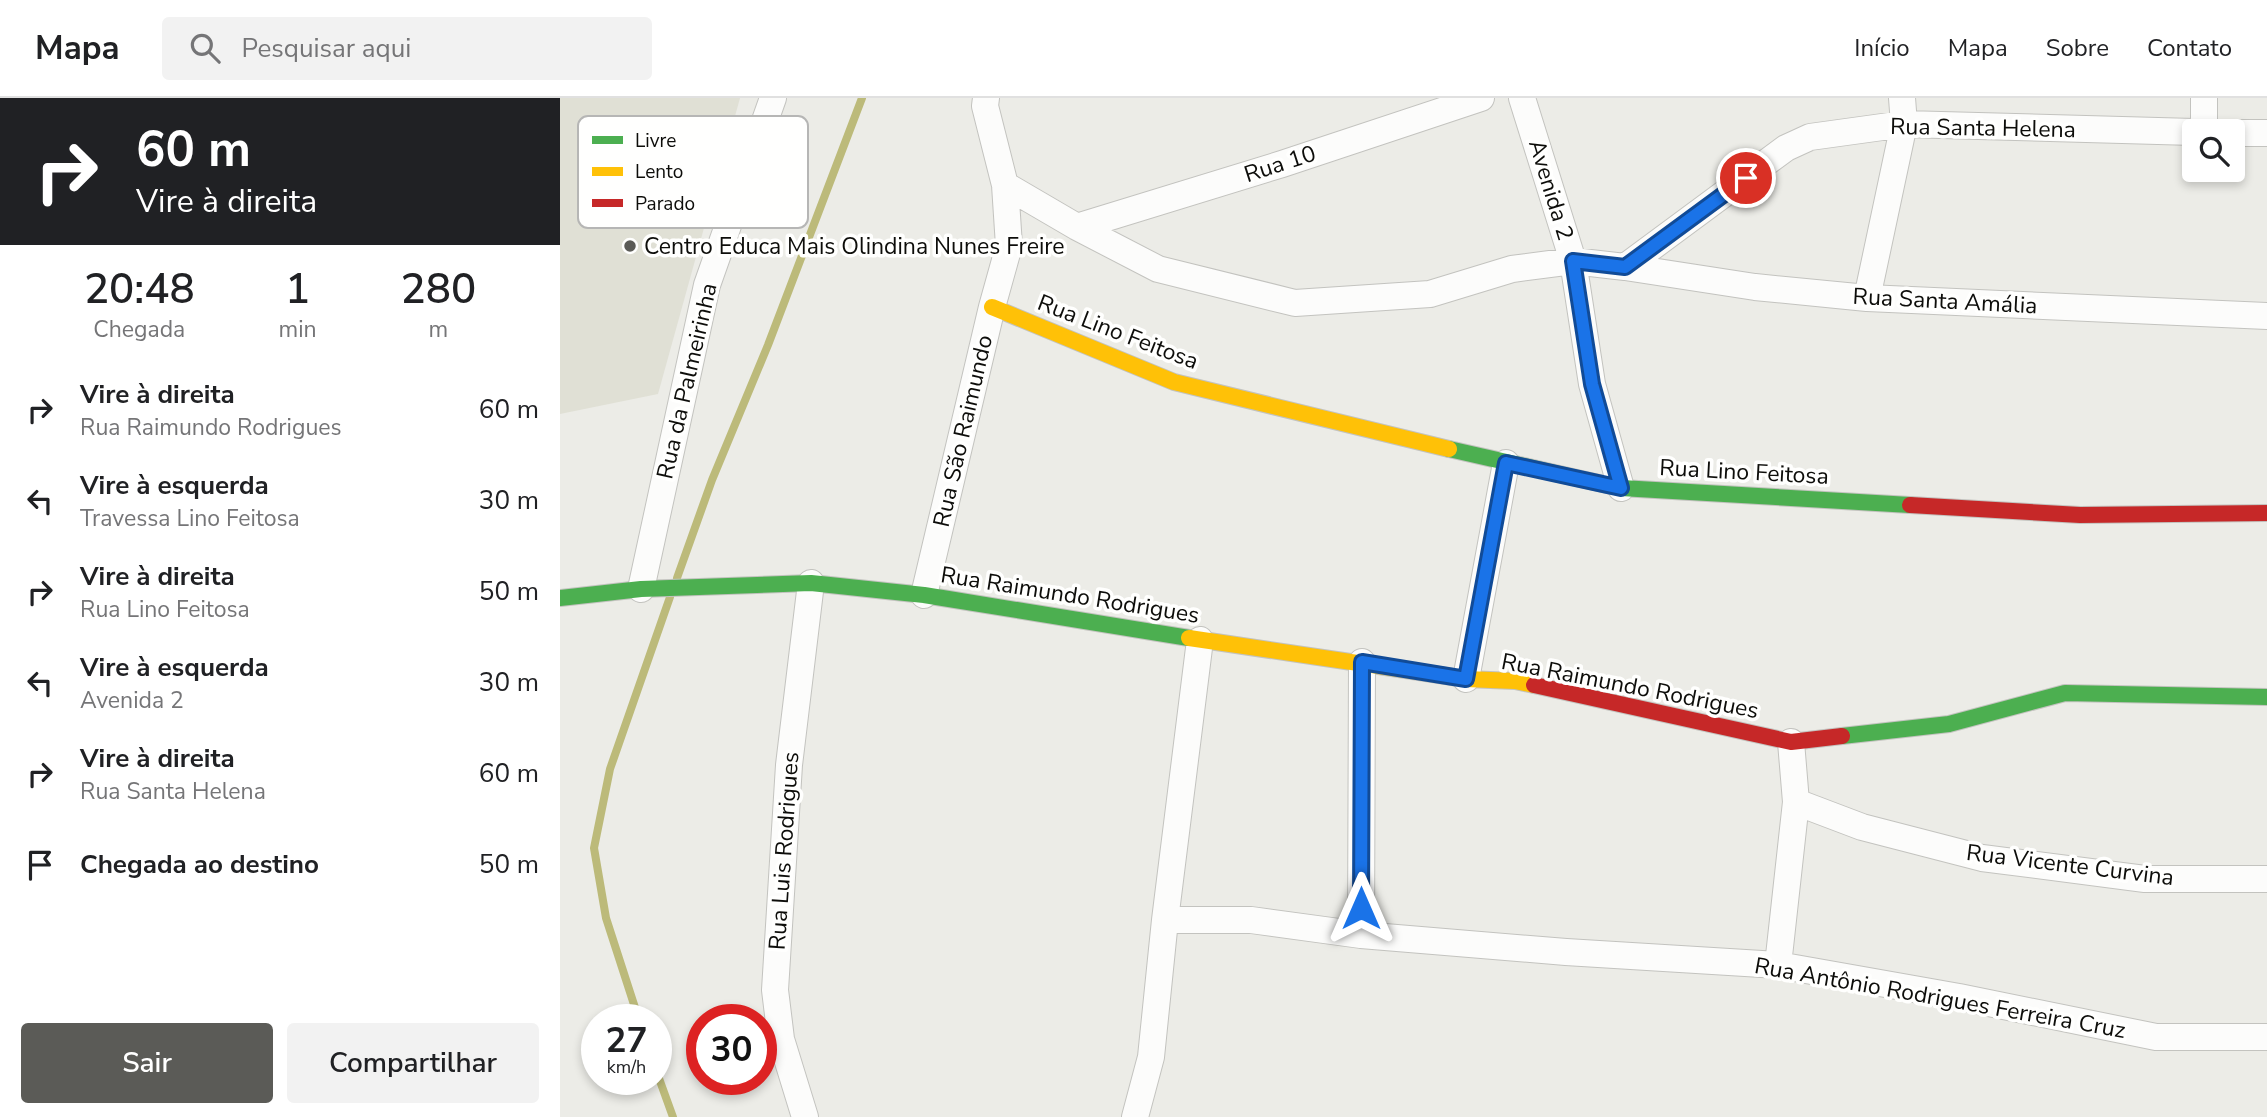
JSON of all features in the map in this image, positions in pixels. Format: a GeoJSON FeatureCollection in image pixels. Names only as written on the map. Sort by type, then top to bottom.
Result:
{"type":"FeatureCollection","features":[{"type":"Feature","properties":{"kind":"street","name":"Rua da Palmeirinha"},"geometry":{"type":"LineString","coordinates":[[767,116],[773,98]]}},
{"type":"Feature","properties":{"kind":"street","name":"Rua São Raimundo"},"geometry":{"type":"LineString","coordinates":[[924,595],[1009,246],[1005,185],[985,106],[986,98]]}},
{"type":"Feature","properties":{"kind":"street","name":"Rua 10"},"geometry":{"type":"LineString","coordinates":[[1077,227],[1282,164],[1481,98]]}},
{"type":"Feature","properties":{"kind":"street","name":"Avenida 2"},"geometry":{"type":"LineString","coordinates":[[1522,98],[1573,261],[1592,384],[1621,488]]}},
{"type":"Feature","properties":{"kind":"street"},"geometry":{"type":"LineString","coordinates":[[2204,98],[2204,119]]}},
{"type":"Feature","properties":{"kind":"street"},"geometry":{"type":"LineString","coordinates":[[1867,298],[1903,111]]}},
{"type":"Feature","properties":{"kind":"street","name":"Rua Santa Helena"},"geometry":{"type":"LineString","coordinates":[[1625,267],[1786,148],[1810,137],[1903,111],[2182,131]]}},
{"type":"Feature","properties":{"kind":"street"},"geometry":{"type":"LineString","coordinates":[[2245,133],[2267,133]]}},
{"type":"Feature","properties":{"kind":"street"},"geometry":{"type":"LineString","coordinates":[[1005,185],[1077,227],[1158,269],[1295,303],[1430,294],[1512,269],[1573,261],[1625,267]]}},
{"type":"Feature","properties":{"kind":"street","name":"Rua da Palmeirinha"},"geometry":{"type":"LineString","coordinates":[[647,588],[708,285],[728,228]]}},
{"type":"Feature","properties":{"kind":"street","name":"Rua Santa Amália"},"geometry":{"type":"LineString","coordinates":[[1625,267],[1755,287],[1867,298],[2267,316]]}},
{"type":"Feature","properties":{"kind":"street","name":"Rua Lino Feitosa"},"geometry":{"type":"LineString","coordinates":[[992,307],[1174,382],[1506,463],[1621,488],[2080,515],[2267,513]]}},
{"type":"Feature","properties":{"kind":"street"},"geometry":{"type":"LineString","coordinates":[[1466,679],[1506,463]]}},
{"type":"Feature","properties":{"kind":"street","name":"Rua Raimundo Rodrigues"},"geometry":{"type":"LineString","coordinates":[[560,598],[647,588],[811,583],[924,595],[1200,640],[1466,679],[1515,681],[1791,742],[1949,724],[2064,693],[2267,697]]}},
{"type":"Feature","properties":{"kind":"street","name":"Rua Luis Rodrigues"},"geometry":{"type":"LineString","coordinates":[[805,1117],[781,1039],[775,990],[789,765],[811,583]]}},
{"type":"Feature","properties":{"kind":"street"},"geometry":{"type":"LineString","coordinates":[[1135,1117],[1151,1057],[1200,640]]}},
{"type":"Feature","properties":{"kind":"street"},"geometry":{"type":"LineString","coordinates":[[1361,935],[1362,662]]}},
{"type":"Feature","properties":{"kind":"street"},"geometry":{"type":"LineString","coordinates":[[1778,965],[1797,802],[1791,742]]}},
{"type":"Feature","properties":{"kind":"street","name":"Rua Vicente Curvina"},"geometry":{"type":"LineString","coordinates":[[1797,802],[1862,827],[1982,858],[2145,879],[2267,879]]}},
{"type":"Feature","properties":{"kind":"street","name":"Rua Antônio Rodrigues Ferreira Cruz"},"geometry":{"type":"LineString","coordinates":[[1165,920],[1251,920],[1361,935],[1566,952],[1778,965],[1959,997],[2155,1037],[2267,1037]]}},
{"type":"Feature","properties":{"kind":"shaded area","name":"Centro Educa Mais Olindina Nunes Freire"},"geometry":{"type":"Polygon","coordinates":[[[560,98],[740,98],[735,116],[578,116],[578,228],[704,228],[658,394],[560,414],[560,98]]]}},
{"type":"Feature","properties":{"kind":"waterway"},"geometry":{"type":"LineString","coordinates":[[677,578],[712,480],[768,345],[862,98]]}},
{"type":"Feature","properties":{"kind":"waterway"},"geometry":{"type":"LineString","coordinates":[[634,1004],[606,918],[594,848],[610,769],[670,597]]}},
{"type":"Feature","properties":{"kind":"waterway"},"geometry":{"type":"LineString","coordinates":[[665,1095],[673,1117]]}},
{"type":"Feature","properties":{"kind":"traffic: fast"},"geometry":{"type":"LineString","coordinates":[[1449,449],[1621,488],[1910,505]]}},
{"type":"Feature","properties":{"kind":"traffic: fast"},"geometry":{"type":"LineString","coordinates":[[560,598],[641,589],[811,583],[924,595],[1189,638]]}},
{"type":"Feature","properties":{"kind":"traffic: fast"},"geometry":{"type":"LineString","coordinates":[[1842,736],[1949,724],[2065,693],[2267,697]]}},
{"type":"Feature","properties":{"kind":"traffic: slow"},"geometry":{"type":"LineString","coordinates":[[992,307],[1174,382],[1449,449]]}},
{"type":"Feature","properties":{"kind":"traffic: slow"},"geometry":{"type":"LineString","coordinates":[[1189,638],[1466,679],[1515,681],[1534,685]]}},
{"type":"Feature","properties":{"kind":"traffic: jam"},"geometry":{"type":"LineString","coordinates":[[1910,505],[2080,515],[2267,513]]}},
{"type":"Feature","properties":{"kind":"traffic: jam"},"geometry":{"type":"LineString","coordinates":[[1534,685],[1791,742],[1842,736]]}},
{"type":"Feature","properties":{"kind":"place","name":"Centro Educa Mais Olindina Nunes Freire"},"geometry":{"type":"Point","coordinates":[630,246]}},
{"type":"Feature","properties":{"kind":"route"},"geometry":{"type":"LineString","coordinates":[[1361,908],[1362,662],[1466,679],[1506,463],[1621,488],[1592,384],[1573,261],[1625,267],[1746,178]]}}]}
